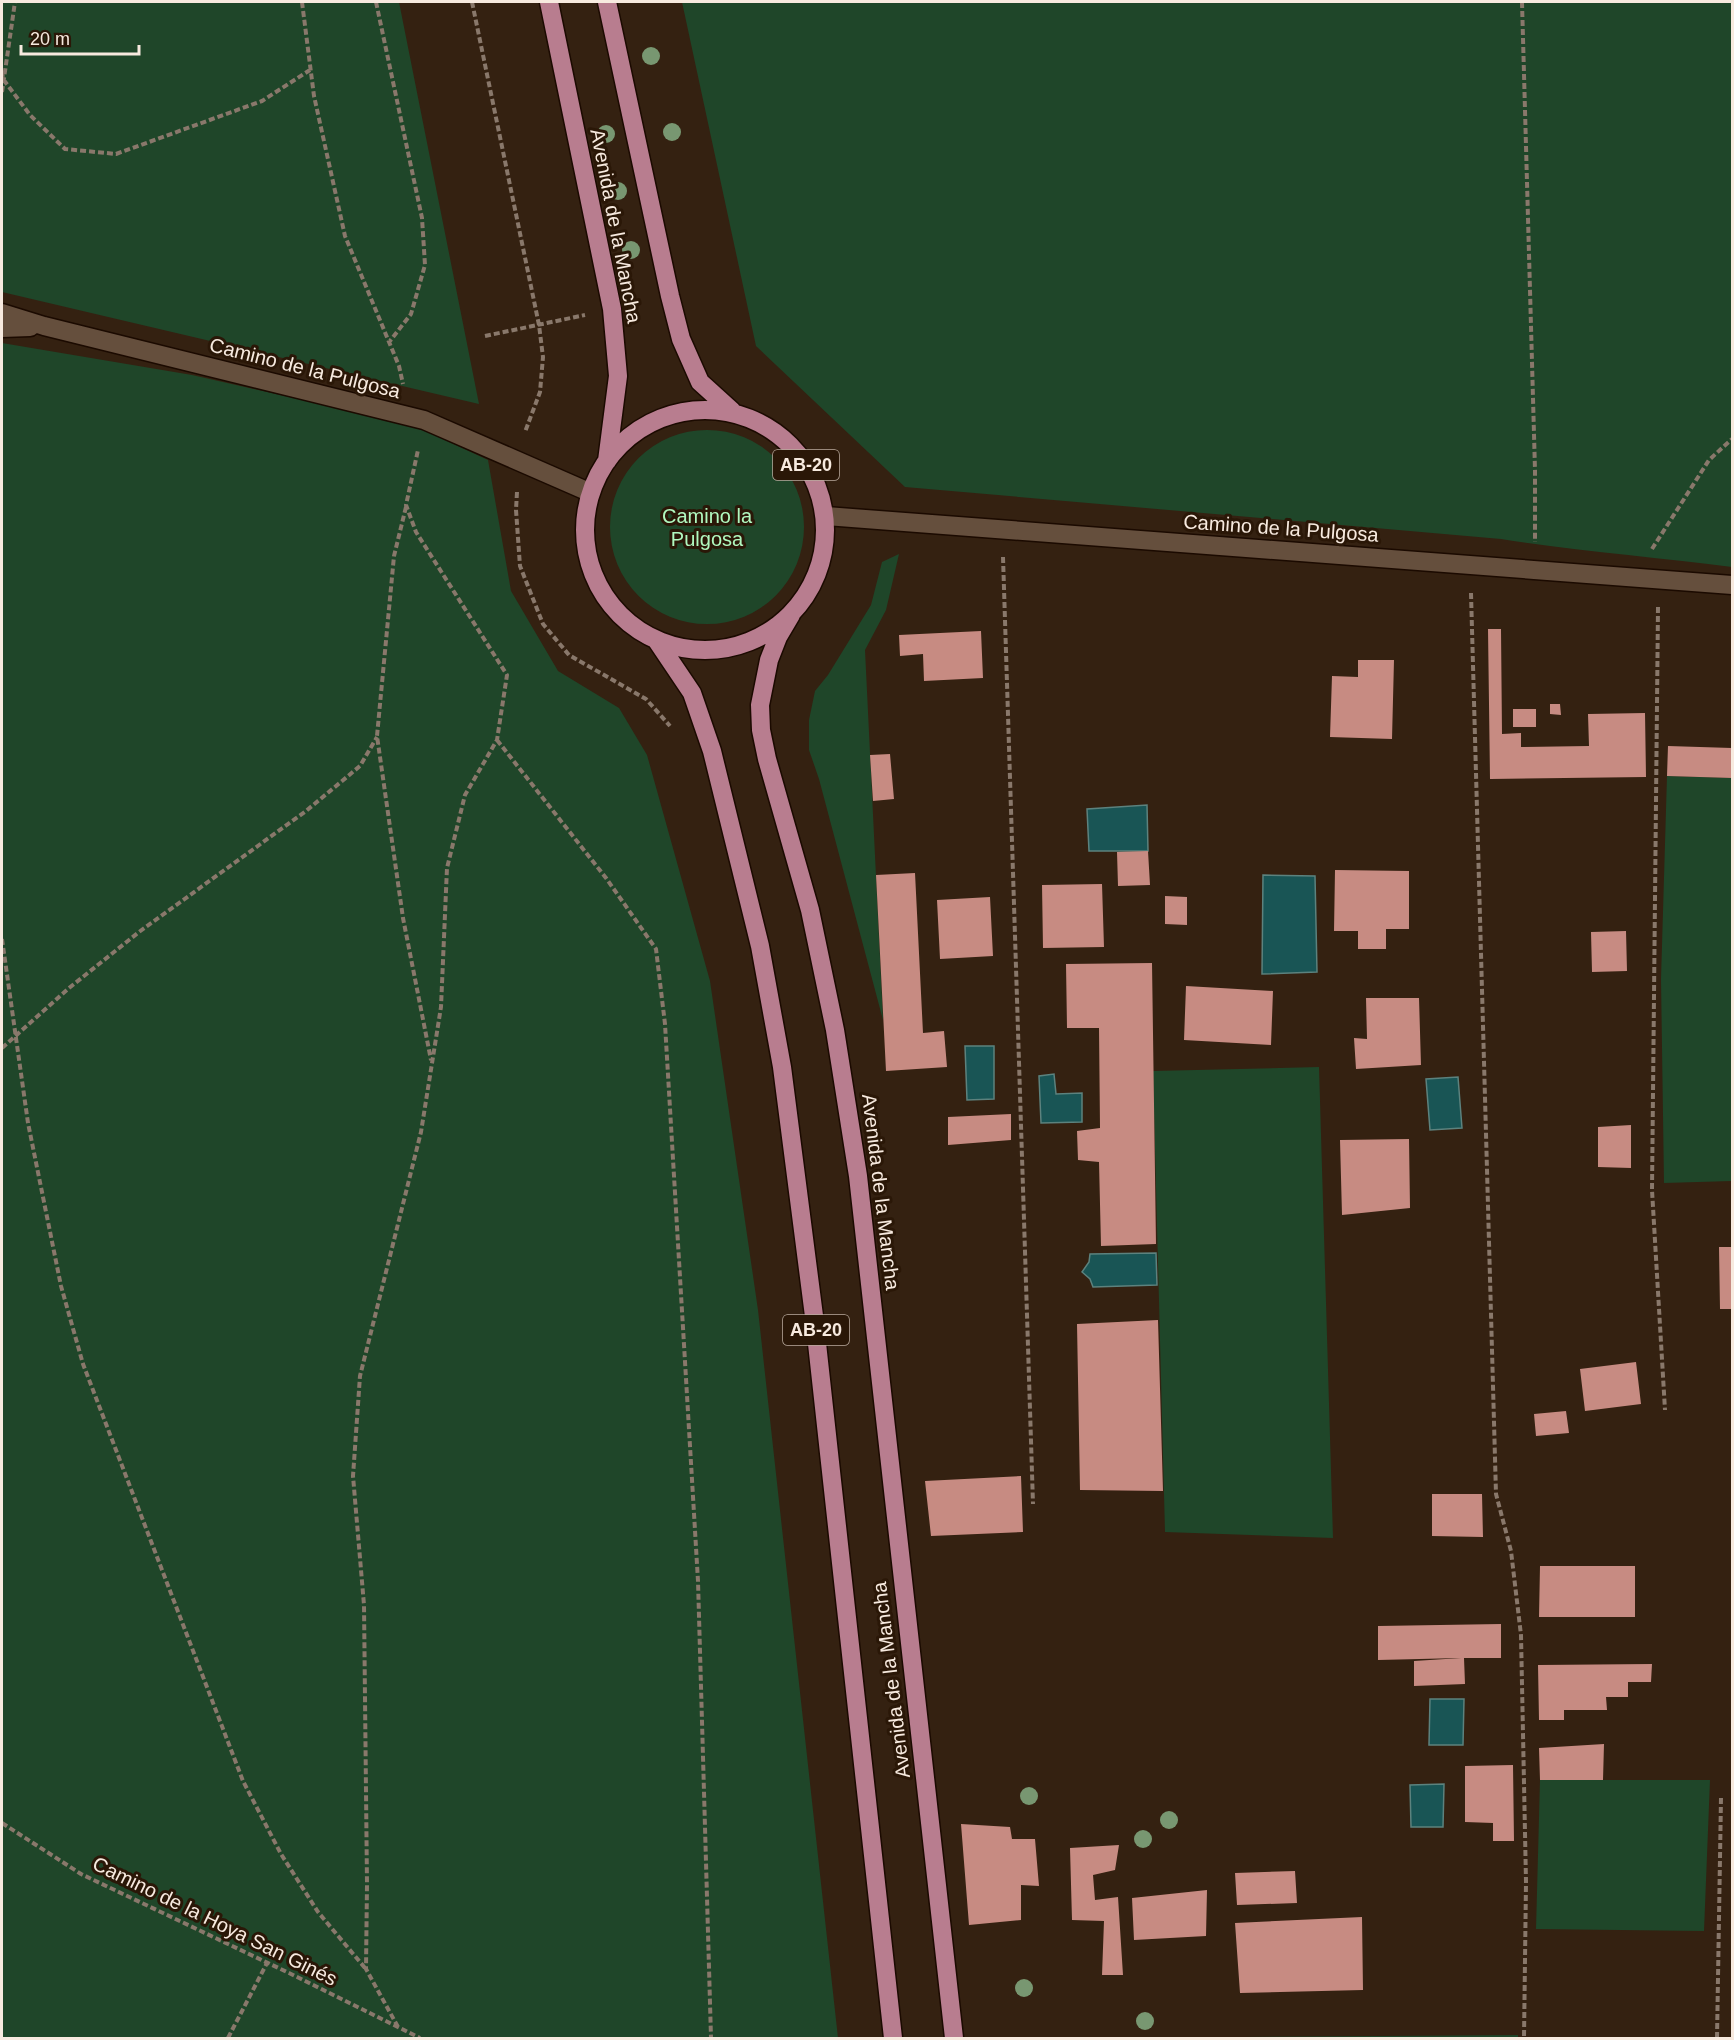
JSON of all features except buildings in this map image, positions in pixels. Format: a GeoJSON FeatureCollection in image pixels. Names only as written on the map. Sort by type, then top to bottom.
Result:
{"type":"FeatureCollection","features":[{"type":"Feature","properties":{"kind":"main road","name":"Avenida de la Mancha"},"geometry":{"type":"LineString","coordinates":[[549,2],[612,309],[618,376],[607,461]]}},
{"type":"Feature","properties":{"kind":"main road","name":"Avenida de la Mancha"},"geometry":{"type":"LineString","coordinates":[[607,2],[681,339],[700,382],[732,411]]}},
{"type":"Feature","properties":{"kind":"main road","name":"AB-20"},"geometry":{"type":"LineString","coordinates":[[695,409],[732,411],[758,420],[792,446],[815,478],[826,516],[822,562],[810,592],[791,615],[759,639],[723,651],[692,651],[657,641],[627,622],[604,596],[588,563],[585,531],[589,492],[607,461],[631,433],[661,417],[695,409]]}},
{"type":"Feature","properties":{"kind":"main road","name":"Avenida de la Mancha"},"geometry":{"type":"LineString","coordinates":[[791,615],[778,637],[769,660],[760,705],[761,730],[766,759],[810,910],[849,1112],[954,2038]]}},
{"type":"Feature","properties":{"kind":"main road","name":"Avenida de la Mancha"},"geometry":{"type":"LineString","coordinates":[[657,641],[692,693],[712,751],[760,946],[782,1067],[814,1316],[892,2038]]}},
{"type":"Feature","properties":{"kind":"street","name":"Camino de la Pulgosa"},"geometry":{"type":"LineString","coordinates":[[2,313],[44,326],[416,418],[589,492]]}},
{"type":"Feature","properties":{"kind":"street"},"geometry":{"type":"LineString","coordinates":[[2,328],[44,326]]}},
{"type":"Feature","properties":{"kind":"street","name":"Camino de la Pulgosa"},"geometry":{"type":"LineString","coordinates":[[826,516],[1732,585]]}},
{"type":"Feature","properties":{"kind":"path"},"geometry":{"type":"LineString","coordinates":[[2,92],[15,2]]}},
{"type":"Feature","properties":{"kind":"path"},"geometry":{"type":"LineString","coordinates":[[302,2],[314,96],[345,236],[390,342],[416,418],[406,505],[394,556],[377,736],[403,918],[432,1063]]}},
{"type":"Feature","properties":{"kind":"path"},"geometry":{"type":"LineString","coordinates":[[376,2],[422,218],[425,264],[411,314],[390,342]]}},
{"type":"Feature","properties":{"kind":"path"},"geometry":{"type":"LineString","coordinates":[[472,2],[539,325],[543,357],[540,392],[522,440],[518,460],[516,510],[520,566],[543,624],[569,655],[646,699],[676,733]]}},
{"type":"Feature","properties":{"kind":"path"},"geometry":{"type":"LineString","coordinates":[[1522,2],[1535,470],[1535,570]]}},
{"type":"Feature","properties":{"kind":"path"},"geometry":{"type":"LineString","coordinates":[[2,71],[3,79],[30,115],[65,149],[116,154],[262,101],[310,69]]}},
{"type":"Feature","properties":{"kind":"path"},"geometry":{"type":"LineString","coordinates":[[486,336],[612,309]]}},
{"type":"Feature","properties":{"kind":"path"},"geometry":{"type":"LineString","coordinates":[[1634,577],[1709,460],[1732,439]]}},
{"type":"Feature","properties":{"kind":"path"},"geometry":{"type":"LineString","coordinates":[[366,1969],[364,1605],[352,1476],[360,1376],[421,1132],[441,1006],[447,868],[465,795],[497,740],[507,675],[416,532],[406,505]]}},
{"type":"Feature","properties":{"kind":"path"},"geometry":{"type":"LineString","coordinates":[[1002,529],[1033,1504]]}},
{"type":"Feature","properties":{"kind":"path"},"geometry":{"type":"LineString","coordinates":[[1470,565],[1496,1494],[1511,1551],[1521,1635],[1526,1882],[1524,2038]]}},
{"type":"Feature","properties":{"kind":"path"},"geometry":{"type":"LineString","coordinates":[[1658,580],[1652,1190],[1665,1410]]}},
{"type":"Feature","properties":{"kind":"path"},"geometry":{"type":"LineString","coordinates":[[2,1048],[69,988],[139,932],[306,811],[360,766],[377,736]]}},
{"type":"Feature","properties":{"kind":"path"},"geometry":{"type":"LineString","coordinates":[[497,740],[606,878],[656,949],[665,1024],[698,1581],[711,2038]]}},
{"type":"Feature","properties":{"kind":"path"},"geometry":{"type":"LineString","coordinates":[[2,939],[27,1123],[61,1286],[83,1365],[243,1781],[281,1854],[318,1912],[366,1969],[398,2027]]}},
{"type":"Feature","properties":{"kind":"path"},"geometry":{"type":"LineString","coordinates":[[1717,2038],[1721,1798]]}},
{"type":"Feature","properties":{"kind":"path","name":"Camino de la Hoya San Ginés"},"geometry":{"type":"LineString","coordinates":[[2,1823],[81,1874],[420,2038]]}},
{"type":"Feature","properties":{"kind":"path"},"geometry":{"type":"LineString","coordinates":[[228,2038],[267,1963]]}},
{"type":"Feature","properties":{"kind":"green space"},"geometry":{"type":"Polygon","coordinates":[[[2,2],[399,2],[479,404],[2,292],[2,2]]]}},
{"type":"Feature","properties":{"kind":"green space"},"geometry":{"type":"Polygon","coordinates":[[[682,2],[1732,2],[1732,567],[1501,539],[905,487],[756,346],[682,2]]]}},
{"type":"Feature","properties":{"kind":"green space"},"geometry":{"type":"Polygon","coordinates":[[[2,343],[192,375],[369,415],[426,431],[488,460],[511,591],[558,671],[619,708],[647,755],[710,981],[758,1310],[838,2038],[2,2038],[2,343]]]}},
{"type":"Feature","properties":{"kind":"green space","name":"Camino la Pulgosa"},"geometry":{"type":"Polygon","coordinates":[[[707,430],[726,432],[744,438],[768,452],[782,466],[796,490],[802,508],[804,527],[802,546],[796,564],[782,588],[768,602],[744,616],[726,622],[707,624],[688,622],[670,616],[646,602],[632,588],[618,564],[612,546],[610,527],[612,508],[618,490],[632,466],[646,452],[670,438],[688,432],[707,430]]]}},
{"type":"Feature","properties":{"kind":"green space"},"geometry":{"type":"Polygon","coordinates":[[[899,554],[886,610],[865,650],[883,1020],[819,779],[809,750],[809,720],[815,691],[828,675],[871,605],[882,562],[899,554]]]}},
{"type":"Feature","properties":{"kind":"green space"},"geometry":{"type":"Polygon","coordinates":[[[1667,776],[1732,778],[1732,1181],[1664,1183],[1661,979],[1667,776]]]}},
{"type":"Feature","properties":{"kind":"green space"},"geometry":{"type":"Polygon","coordinates":[[[1319,1067],[1333,1538],[1165,1532],[1153,1071],[1319,1067]]]}},
{"type":"Feature","properties":{"kind":"green space"},"geometry":{"type":"Polygon","coordinates":[[[1540,1780],[1710,1780],[1704,1931],[1536,1929],[1540,1780]]]}},
{"type":"Feature","properties":{"kind":"green space"},"geometry":{"type":"Polygon","coordinates":[[[1518,2035],[1518,2038],[1243,2038],[1243,2037],[1518,2035]]]}},
{"type":"Feature","properties":{"kind":"water"},"geometry":{"type":"Polygon","coordinates":[[[1147,805],[1148,851],[1089,851],[1087,809],[1147,805]]]}},
{"type":"Feature","properties":{"kind":"water"},"geometry":{"type":"Polygon","coordinates":[[[1263,875],[1315,876],[1317,972],[1262,974],[1263,875]]]}},
{"type":"Feature","properties":{"kind":"water"},"geometry":{"type":"Polygon","coordinates":[[[965,1046],[994,1046],[994,1099],[967,1100],[965,1046]]]}},
{"type":"Feature","properties":{"kind":"water"},"geometry":{"type":"Polygon","coordinates":[[[1054,1074],[1056,1094],[1082,1093],[1082,1122],[1041,1123],[1039,1076],[1054,1074]]]}},
{"type":"Feature","properties":{"kind":"water"},"geometry":{"type":"Polygon","coordinates":[[[1458,1077],[1462,1128],[1430,1130],[1426,1079],[1458,1077]]]}},
{"type":"Feature","properties":{"kind":"water"},"geometry":{"type":"Polygon","coordinates":[[[1156,1253],[1157,1285],[1093,1287],[1090,1279],[1082,1272],[1089,1262],[1090,1254],[1156,1253]]]}},
{"type":"Feature","properties":{"kind":"water"},"geometry":{"type":"Polygon","coordinates":[[[1430,1699],[1464,1699],[1463,1745],[1429,1745],[1430,1699]]]}},
{"type":"Feature","properties":{"kind":"water"},"geometry":{"type":"Polygon","coordinates":[[[1444,1784],[1443,1827],[1411,1827],[1410,1785],[1444,1784]]]}}]}
